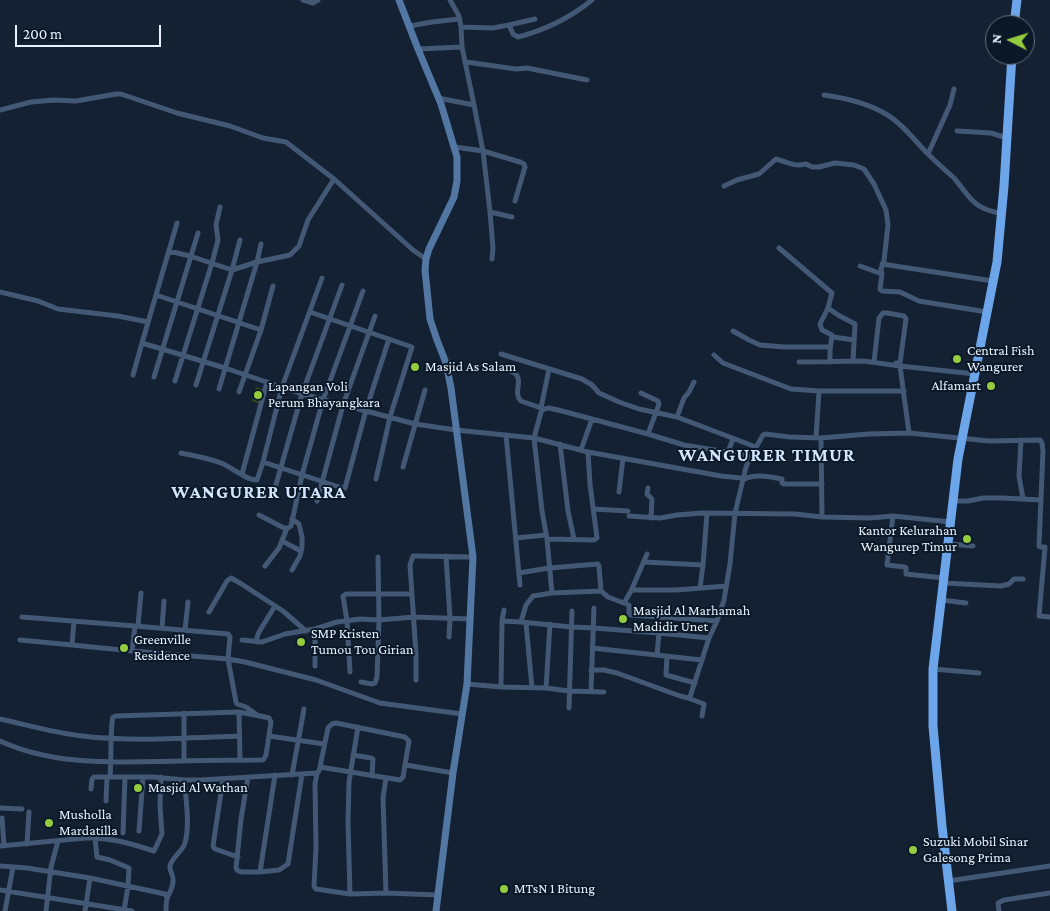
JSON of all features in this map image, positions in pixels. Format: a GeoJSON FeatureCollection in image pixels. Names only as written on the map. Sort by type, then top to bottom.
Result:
{"type":"FeatureCollection","features":[{"type":"Feature","properties":{"kind":"highway"},"geometry":{"type":"LineString","coordinates":[[1015,15],[1016,0]]}},
{"type":"Feature","properties":{"kind":"highway"},"geometry":{"type":"LineString","coordinates":[[952,911],[934,734],[933,669],[962,439],[997,262],[1011,65]]}},
{"type":"Feature","properties":{"kind":"street"},"geometry":{"type":"LineString","coordinates":[[303,0],[313,3],[318,0]]}},
{"type":"Feature","properties":{"kind":"street"},"geometry":{"type":"LineString","coordinates":[[399,0],[438,98],[455,148],[458,170],[456,189],[451,203],[434,237],[426,259],[429,313],[446,364],[451,388],[473,557],[467,684],[453,774],[436,911]]}},
{"type":"Feature","properties":{"kind":"street"},"geometry":{"type":"LineString","coordinates":[[450,0],[461,27],[462,47],[483,151],[493,248],[492,260]]}},
{"type":"Feature","properties":{"kind":"street"},"geometry":{"type":"LineString","coordinates":[[509,25],[514,36],[525,35],[561,20],[583,8],[592,0]]}},
{"type":"Feature","properties":{"kind":"street"},"geometry":{"type":"LineString","coordinates":[[461,27],[493,28],[536,19]]}},
{"type":"Feature","properties":{"kind":"street"},"geometry":{"type":"LineString","coordinates":[[410,26],[459,20]]}},
{"type":"Feature","properties":{"kind":"street"},"geometry":{"type":"LineString","coordinates":[[418,49],[462,47]]}},
{"type":"Feature","properties":{"kind":"street"},"geometry":{"type":"LineString","coordinates":[[466,62],[516,69],[527,68],[588,80]]}},
{"type":"Feature","properties":{"kind":"street"},"geometry":{"type":"LineString","coordinates":[[928,154],[950,105],[954,89]]}},
{"type":"Feature","properties":{"kind":"street"},"geometry":{"type":"LineString","coordinates":[[0,110],[31,102],[54,100],[76,102],[121,94],[178,113],[230,126],[264,138],[282,141],[291,145],[334,179],[413,250],[426,259]]}},
{"type":"Feature","properties":{"kind":"street"},"geometry":{"type":"LineString","coordinates":[[824,95],[859,102],[886,114],[908,133],[973,201],[979,206],[1002,214]]}},
{"type":"Feature","properties":{"kind":"street"},"geometry":{"type":"LineString","coordinates":[[438,98],[474,105]]}},
{"type":"Feature","properties":{"kind":"street"},"geometry":{"type":"LineString","coordinates":[[957,131],[991,133],[1007,138]]}},
{"type":"Feature","properties":{"kind":"street"},"geometry":{"type":"LineString","coordinates":[[455,148],[483,151],[520,162],[525,166],[515,201]]}},
{"type":"Feature","properties":{"kind":"street"},"geometry":{"type":"LineString","coordinates":[[724,186],[758,174],[776,159],[791,165],[800,166],[806,164],[812,167],[819,167],[835,163],[854,165],[864,169],[874,184],[886,210],[888,225],[880,289],[882,291],[900,292],[919,301],[987,312]]}},
{"type":"Feature","properties":{"kind":"street"},"geometry":{"type":"LineString","coordinates":[[169,250],[232,270],[292,254],[298,246],[311,215],[334,179]]}},
{"type":"Feature","properties":{"kind":"street"},"geometry":{"type":"LineString","coordinates":[[175,381],[218,240],[216,229],[220,207]]}},
{"type":"Feature","properties":{"kind":"street"},"geometry":{"type":"LineString","coordinates":[[490,212],[512,217]]}},
{"type":"Feature","properties":{"kind":"street"},"geometry":{"type":"LineString","coordinates":[[133,375],[177,223]]}},
{"type":"Feature","properties":{"kind":"street"},"geometry":{"type":"LineString","coordinates":[[154,377],[198,233]]}},
{"type":"Feature","properties":{"kind":"street"},"geometry":{"type":"LineString","coordinates":[[196,385],[240,240]]}},
{"type":"Feature","properties":{"kind":"street"},"geometry":{"type":"LineString","coordinates":[[219,389],[261,244]]}},
{"type":"Feature","properties":{"kind":"street"},"geometry":{"type":"LineString","coordinates":[[780,248],[832,293],[828,308],[820,323],[822,330],[832,334],[833,337],[854,340]]}},
{"type":"Feature","properties":{"kind":"street"},"geometry":{"type":"LineString","coordinates":[[882,264],[994,281]]}},
{"type":"Feature","properties":{"kind":"street"},"geometry":{"type":"LineString","coordinates":[[860,266],[882,274]]}},
{"type":"Feature","properties":{"kind":"street"},"geometry":{"type":"LineString","coordinates":[[181,453],[208,458],[222,463],[256,481],[263,462],[282,388],[322,278]]}},
{"type":"Feature","properties":{"kind":"street"},"geometry":{"type":"LineString","coordinates":[[275,488],[302,394],[342,285]]}},
{"type":"Feature","properties":{"kind":"street"},"geometry":{"type":"LineString","coordinates":[[240,392],[261,330],[273,286]]}},
{"type":"Feature","properties":{"kind":"street"},"geometry":{"type":"LineString","coordinates":[[264,566],[275,554],[287,528],[291,526],[302,474],[323,400],[363,291]]}},
{"type":"Feature","properties":{"kind":"street"},"geometry":{"type":"LineString","coordinates":[[0,292],[38,301],[58,309],[118,316],[148,322]]}},
{"type":"Feature","properties":{"kind":"street"},"geometry":{"type":"LineString","coordinates":[[156,295],[261,330]]}},
{"type":"Feature","properties":{"kind":"street"},"geometry":{"type":"LineString","coordinates":[[828,308],[855,324],[853,361]]}},
{"type":"Feature","properties":{"kind":"street"},"geometry":{"type":"LineString","coordinates":[[310,312],[412,348],[390,417],[376,479]]}},
{"type":"Feature","properties":{"kind":"street"},"geometry":{"type":"LineString","coordinates":[[799,362],[875,361],[900,363],[906,319],[904,316],[887,313],[879,318],[875,361]]}},
{"type":"Feature","properties":{"kind":"street"},"geometry":{"type":"LineString","coordinates":[[317,501],[344,404],[375,316]]}},
{"type":"Feature","properties":{"kind":"street"},"geometry":{"type":"LineString","coordinates":[[733,331],[760,345],[830,347]]}},
{"type":"Feature","properties":{"kind":"street"},"geometry":{"type":"LineString","coordinates":[[830,362],[830,347],[833,337]]}},
{"type":"Feature","properties":{"kind":"street"},"geometry":{"type":"LineString","coordinates":[[263,462],[345,488],[366,410],[390,339]]}},
{"type":"Feature","properties":{"kind":"street"},"geometry":{"type":"LineString","coordinates":[[142,343],[302,394],[415,424],[534,438],[588,452],[741,478],[743,480],[760,476],[782,479],[784,484],[822,484]]}},
{"type":"Feature","properties":{"kind":"street"},"geometry":{"type":"LineString","coordinates":[[501,354],[584,380],[604,396],[639,408],[677,417],[756,447]]}},
{"type":"Feature","properties":{"kind":"street"},"geometry":{"type":"LineString","coordinates":[[714,355],[723,363],[791,390],[904,391]]}},
{"type":"Feature","properties":{"kind":"street"},"geometry":{"type":"LineString","coordinates":[[875,361],[900,366],[974,374]]}},
{"type":"Feature","properties":{"kind":"street"},"geometry":{"type":"LineString","coordinates":[[900,366],[909,433]]}},
{"type":"Feature","properties":{"kind":"street"},"geometry":{"type":"LineString","coordinates":[[504,369],[513,371],[517,376],[519,384],[518,398],[542,408],[562,411],[684,445],[751,456]]}},
{"type":"Feature","properties":{"kind":"street"},"geometry":{"type":"LineString","coordinates":[[548,369],[542,408],[534,438],[552,593]]}},
{"type":"Feature","properties":{"kind":"street"},"geometry":{"type":"LineString","coordinates":[[242,474],[266,382]]}},
{"type":"Feature","properties":{"kind":"street"},"geometry":{"type":"LineString","coordinates":[[677,417],[684,398],[694,382]]}},
{"type":"Feature","properties":{"kind":"street"},"geometry":{"type":"LineString","coordinates":[[403,467],[425,390]]}},
{"type":"Feature","properties":{"kind":"street"},"geometry":{"type":"LineString","coordinates":[[819,391],[818,438],[822,484],[822,516]]}},
{"type":"Feature","properties":{"kind":"street"},"geometry":{"type":"LineString","coordinates":[[641,393],[659,402],[648,434]]}},
{"type":"Feature","properties":{"kind":"street"},"geometry":{"type":"LineString","coordinates":[[581,450],[592,419]]}},
{"type":"Feature","properties":{"kind":"street"},"geometry":{"type":"LineString","coordinates":[[688,698],[691,695],[709,638],[724,600],[735,514],[746,467],[765,434],[818,438],[909,433],[989,442],[1040,440],[1043,451],[1039,546],[1048,547],[1039,616],[1050,617]]}},
{"type":"Feature","properties":{"kind":"street"},"geometry":{"type":"LineString","coordinates":[[506,435],[520,585]]}},
{"type":"Feature","properties":{"kind":"street"},"geometry":{"type":"LineString","coordinates":[[728,452],[733,439]]}},
{"type":"Feature","properties":{"kind":"street"},"geometry":{"type":"LineString","coordinates":[[1021,440],[1018,476],[1023,499]]}},
{"type":"Feature","properties":{"kind":"street"},"geometry":{"type":"LineString","coordinates":[[560,444],[568,511],[574,539]]}},
{"type":"Feature","properties":{"kind":"street"},"geometry":{"type":"LineString","coordinates":[[516,538],[546,537],[594,540],[597,538],[588,452]]}},
{"type":"Feature","properties":{"kind":"street"},"geometry":{"type":"LineString","coordinates":[[619,492],[623,458]]}},
{"type":"Feature","properties":{"kind":"street"},"geometry":{"type":"LineString","coordinates":[[648,488],[647,494],[652,497],[650,518]]}},
{"type":"Feature","properties":{"kind":"street"},"geometry":{"type":"LineString","coordinates":[[953,501],[983,498],[1041,500]]}},
{"type":"Feature","properties":{"kind":"street"},"geometry":{"type":"LineString","coordinates":[[593,509],[629,513],[650,518],[677,514],[707,513],[796,514],[870,518],[894,516],[951,522]]}},
{"type":"Feature","properties":{"kind":"street"},"geometry":{"type":"LineString","coordinates":[[700,588],[707,513]]}},
{"type":"Feature","properties":{"kind":"street"},"geometry":{"type":"LineString","coordinates":[[259,516],[287,528]]}},
{"type":"Feature","properties":{"kind":"street"},"geometry":{"type":"LineString","coordinates":[[894,516],[886,565],[905,567],[906,574],[1001,586],[1009,584],[1014,579],[1023,579]]}},
{"type":"Feature","properties":{"kind":"street"},"geometry":{"type":"LineString","coordinates":[[292,519],[299,524],[302,537],[300,556],[292,570]]}},
{"type":"Feature","properties":{"kind":"street"},"geometry":{"type":"LineString","coordinates":[[282,542],[301,551]]}},
{"type":"Feature","properties":{"kind":"street"},"geometry":{"type":"LineString","coordinates":[[949,544],[973,546]]}},
{"type":"Feature","properties":{"kind":"street"},"geometry":{"type":"LineString","coordinates":[[624,604],[647,554]]}},
{"type":"Feature","properties":{"kind":"street"},"geometry":{"type":"LineString","coordinates":[[361,682],[372,684],[375,683],[377,677],[379,620],[378,556]]}},
{"type":"Feature","properties":{"kind":"street"},"geometry":{"type":"LineString","coordinates":[[416,680],[410,565],[413,556],[473,557]]}},
{"type":"Feature","properties":{"kind":"street"},"geometry":{"type":"LineString","coordinates":[[446,556],[450,618],[449,637]]}},
{"type":"Feature","properties":{"kind":"street"},"geometry":{"type":"LineString","coordinates":[[644,562],[703,565]]}},
{"type":"Feature","properties":{"kind":"street"},"geometry":{"type":"LineString","coordinates":[[519,573],[549,568],[598,564],[601,590],[608,597],[629,605],[629,613],[632,616],[717,621]]}},
{"type":"Feature","properties":{"kind":"street"},"geometry":{"type":"LineString","coordinates":[[209,612],[227,581],[231,578],[283,611],[306,631]]}},
{"type":"Feature","properties":{"kind":"street"},"geometry":{"type":"LineString","coordinates":[[631,591],[726,586]]}},
{"type":"Feature","properties":{"kind":"street"},"geometry":{"type":"LineString","coordinates":[[532,688],[524,622],[526,605],[533,596],[601,590]]}},
{"type":"Feature","properties":{"kind":"street"},"geometry":{"type":"LineString","coordinates":[[132,651],[141,593]]}},
{"type":"Feature","properties":{"kind":"street"},"geometry":{"type":"LineString","coordinates":[[350,672],[347,621],[343,599],[345,595],[378,593],[412,594]]}},
{"type":"Feature","properties":{"kind":"street"},"geometry":{"type":"LineString","coordinates":[[942,600],[966,603]]}},
{"type":"Feature","properties":{"kind":"street"},"geometry":{"type":"LineString","coordinates":[[162,628],[164,601]]}},
{"type":"Feature","properties":{"kind":"street"},"geometry":{"type":"LineString","coordinates":[[185,630],[188,602]]}},
{"type":"Feature","properties":{"kind":"street"},"geometry":{"type":"LineString","coordinates":[[257,642],[258,632],[275,606]]}},
{"type":"Feature","properties":{"kind":"street"},"geometry":{"type":"LineString","coordinates":[[590,691],[594,608]]}},
{"type":"Feature","properties":{"kind":"street"},"geometry":{"type":"LineString","coordinates":[[501,687],[502,621],[504,610]]}},
{"type":"Feature","properties":{"kind":"street"},"geometry":{"type":"LineString","coordinates":[[569,708],[572,611]]}},
{"type":"Feature","properties":{"kind":"street"},"geometry":{"type":"LineString","coordinates":[[22,617],[228,634],[230,637],[228,659],[236,702],[257,715]]}},
{"type":"Feature","properties":{"kind":"street"},"geometry":{"type":"LineString","coordinates":[[242,640],[266,641],[328,624],[360,619],[379,620],[414,617],[471,618]]}},
{"type":"Feature","properties":{"kind":"street"},"geometry":{"type":"LineString","coordinates":[[72,646],[74,621]]}},
{"type":"Feature","properties":{"kind":"street"},"geometry":{"type":"LineString","coordinates":[[502,621],[709,638]]}},
{"type":"Feature","properties":{"kind":"street"},"geometry":{"type":"LineString","coordinates":[[546,688],[550,624]]}},
{"type":"Feature","properties":{"kind":"street"},"geometry":{"type":"LineString","coordinates":[[315,629],[315,666]]}},
{"type":"Feature","properties":{"kind":"street"},"geometry":{"type":"LineString","coordinates":[[657,654],[659,633]]}},
{"type":"Feature","properties":{"kind":"street"},"geometry":{"type":"LineString","coordinates":[[20,640],[228,659],[316,680],[380,703],[462,714]]}},
{"type":"Feature","properties":{"kind":"street"},"geometry":{"type":"LineString","coordinates":[[592,648],[702,660]]}},
{"type":"Feature","properties":{"kind":"street"},"geometry":{"type":"LineString","coordinates":[[667,656],[666,675],[695,684]]}},
{"type":"Feature","properties":{"kind":"street"},"geometry":{"type":"LineString","coordinates":[[933,669],[979,673]]}},
{"type":"Feature","properties":{"kind":"street"},"geometry":{"type":"LineString","coordinates":[[591,670],[604,670],[616,673],[704,704],[702,716]]}},
{"type":"Feature","properties":{"kind":"street"},"geometry":{"type":"LineString","coordinates":[[467,684],[604,692]]}},
{"type":"Feature","properties":{"kind":"street"},"geometry":{"type":"LineString","coordinates":[[292,775],[304,709]]}},
{"type":"Feature","properties":{"kind":"street"},"geometry":{"type":"LineString","coordinates":[[239,712],[240,760]]}},
{"type":"Feature","properties":{"kind":"street"},"geometry":{"type":"LineString","coordinates":[[0,741],[33,753],[92,762],[110,763],[184,760],[262,760],[266,755],[271,722],[268,718],[239,712],[113,717],[112,720],[110,763],[109,776],[106,801]]}},
{"type":"Feature","properties":{"kind":"street"},"geometry":{"type":"LineString","coordinates":[[184,713],[184,760]]}},
{"type":"Feature","properties":{"kind":"street"},"geometry":{"type":"LineString","coordinates":[[0,719],[72,735],[111,738],[239,736]]}},
{"type":"Feature","properties":{"kind":"street"},"geometry":{"type":"LineString","coordinates":[[320,767],[399,780],[402,779],[406,764],[409,741],[407,738],[358,727],[332,724],[326,731],[315,784],[315,888],[317,890],[350,894],[438,895]]}},
{"type":"Feature","properties":{"kind":"street"},"geometry":{"type":"LineString","coordinates":[[350,894],[348,822],[350,772],[358,727]]}},
{"type":"Feature","properties":{"kind":"street"},"geometry":{"type":"LineString","coordinates":[[269,736],[324,744]]}},
{"type":"Feature","properties":{"kind":"street"},"geometry":{"type":"LineString","coordinates":[[353,755],[373,760],[372,776]]}},
{"type":"Feature","properties":{"kind":"street"},"geometry":{"type":"LineString","coordinates":[[406,764],[453,774]]}},
{"type":"Feature","properties":{"kind":"street"},"geometry":{"type":"LineString","coordinates":[[91,790],[91,780],[93,778],[109,776],[184,780],[317,773]]}},
{"type":"Feature","properties":{"kind":"street"},"geometry":{"type":"LineString","coordinates":[[248,777],[236,868],[241,872],[260,872],[279,870],[288,864],[302,774]]}},
{"type":"Feature","properties":{"kind":"street"},"geometry":{"type":"LineString","coordinates":[[260,872],[275,775]]}},
{"type":"Feature","properties":{"kind":"street"},"geometry":{"type":"LineString","coordinates":[[123,833],[125,777]]}},
{"type":"Feature","properties":{"kind":"street"},"geometry":{"type":"LineString","coordinates":[[139,831],[143,777]]}},
{"type":"Feature","properties":{"kind":"street"},"geometry":{"type":"LineString","coordinates":[[2,818],[2,846],[95,838],[110,839],[154,851],[162,834],[161,778]]}},
{"type":"Feature","properties":{"kind":"street"},"geometry":{"type":"LineString","coordinates":[[386,778],[382,798],[386,893]]}},
{"type":"Feature","properties":{"kind":"street"},"geometry":{"type":"LineString","coordinates":[[223,779],[213,846],[215,849],[238,857]]}},
{"type":"Feature","properties":{"kind":"street"},"geometry":{"type":"LineString","coordinates":[[166,911],[167,897],[173,884],[170,866],[185,843],[187,810],[184,780]]}},
{"type":"Feature","properties":{"kind":"street"},"geometry":{"type":"LineString","coordinates":[[0,808],[22,809]]}},
{"type":"Feature","properties":{"kind":"street"},"geometry":{"type":"LineString","coordinates":[[28,844],[29,812]]}},
{"type":"Feature","properties":{"kind":"street"},"geometry":{"type":"LineString","coordinates":[[95,838],[97,857],[129,868],[124,910]]}},
{"type":"Feature","properties":{"kind":"street"},"geometry":{"type":"LineString","coordinates":[[46,911],[52,862],[58,841]]}},
{"type":"Feature","properties":{"kind":"street"},"geometry":{"type":"LineString","coordinates":[[0,866],[90,878],[165,894],[167,897]]}},
{"type":"Feature","properties":{"kind":"street"},"geometry":{"type":"LineString","coordinates":[[948,881],[1050,866]]}},
{"type":"Feature","properties":{"kind":"street"},"geometry":{"type":"LineString","coordinates":[[5,911],[13,867]]}},
{"type":"Feature","properties":{"kind":"street"},"geometry":{"type":"LineString","coordinates":[[85,911],[90,878]]}},
{"type":"Feature","properties":{"kind":"street"},"geometry":{"type":"LineString","coordinates":[[0,890],[132,911]]}},
{"type":"Feature","properties":{"kind":"street"},"geometry":{"type":"LineString","coordinates":[[999,911],[998,903],[1004,900],[1050,892]]}},
{"type":"Feature","properties":{"kind":"green space","name":"Lapangan Voli Perum Bhayangkara"},"geometry":{"type":"Polygon","coordinates":[[[256,387],[264,390],[260,404],[252,401],[256,387]]]}},
{"type":"Feature","properties":{"kind":"place","name":"Central Fish Wangurer"},"geometry":{"type":"Point","coordinates":[957,359]}},
{"type":"Feature","properties":{"kind":"place","name":"Masjid As Salam"},"geometry":{"type":"Point","coordinates":[415,367]}},
{"type":"Feature","properties":{"kind":"place","name":"Alfamart"},"geometry":{"type":"Point","coordinates":[991,386]}},
{"type":"Feature","properties":{"kind":"place","name":"Lapangan Voli Perum Bhayangkara"},"geometry":{"type":"Point","coordinates":[258,395]}},
{"type":"Feature","properties":{"kind":"place","name":"Kantor Kelurahan Wangurep Timur"},"geometry":{"type":"Point","coordinates":[967,539]}},
{"type":"Feature","properties":{"kind":"place","name":"Masjid Al Marhamah Madidir Unet"},"geometry":{"type":"Point","coordinates":[623,619]}},
{"type":"Feature","properties":{"kind":"place","name":"SMP Kristen Tumou Tou Girian"},"geometry":{"type":"Point","coordinates":[301,642]}},
{"type":"Feature","properties":{"kind":"place","name":"Greenville Residence"},"geometry":{"type":"Point","coordinates":[124,648]}},
{"type":"Feature","properties":{"kind":"place","name":"Masjid Al Wathan"},"geometry":{"type":"Point","coordinates":[138,788]}},
{"type":"Feature","properties":{"kind":"place","name":"Musholla Mardatilla"},"geometry":{"type":"Point","coordinates":[49,823]}},
{"type":"Feature","properties":{"kind":"place","name":"Suzuki Mobil Sinar Galesong Prima"},"geometry":{"type":"Point","coordinates":[913,850]}},
{"type":"Feature","properties":{"kind":"place","name":"MTsN 1 Bitung"},"geometry":{"type":"Point","coordinates":[504,889]}},
{"type":"Feature","properties":{"kind":"district","name":"WANGURER TIMUR"},"geometry":{"type":"Point","coordinates":[767,455]}},
{"type":"Feature","properties":{"kind":"district","name":"WANGURER UTARA"},"geometry":{"type":"Point","coordinates":[259,492]}}]}
